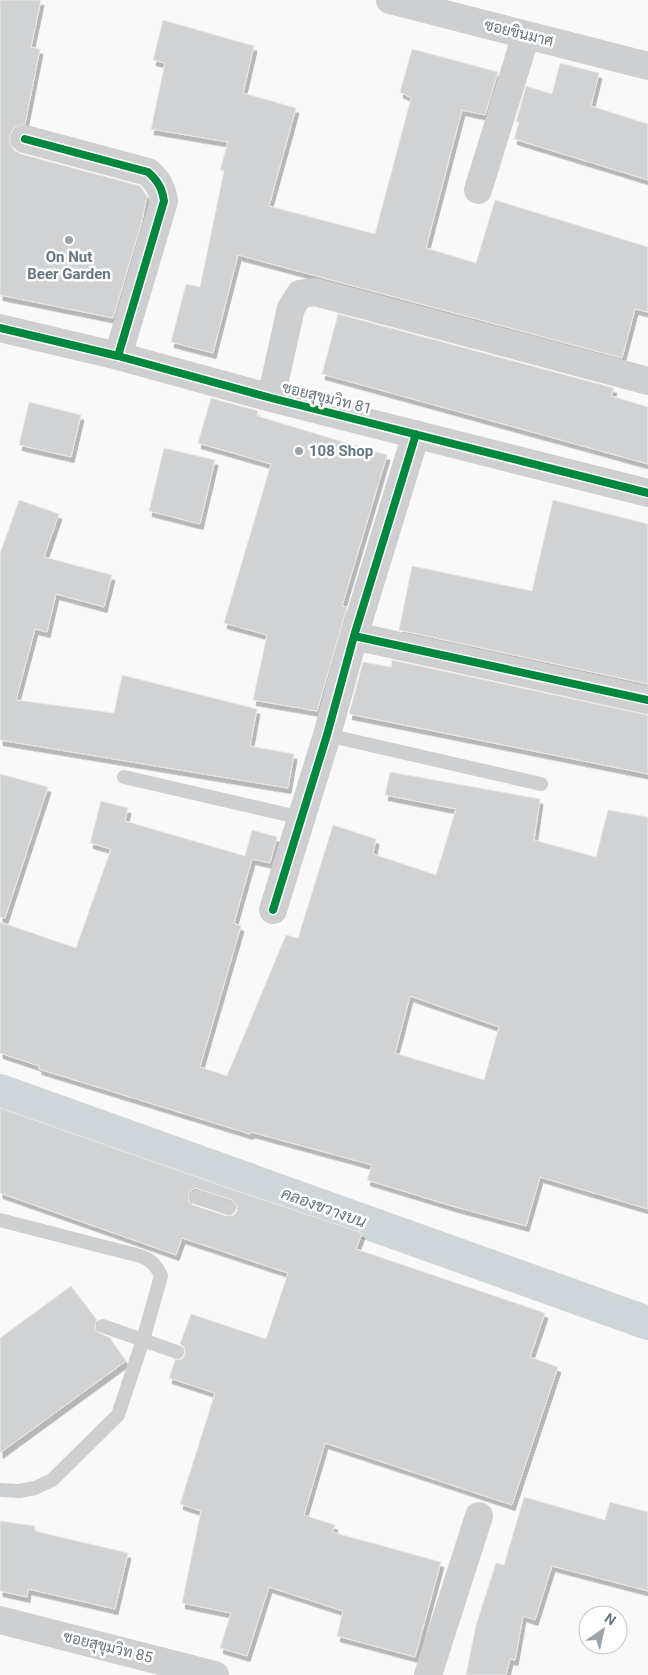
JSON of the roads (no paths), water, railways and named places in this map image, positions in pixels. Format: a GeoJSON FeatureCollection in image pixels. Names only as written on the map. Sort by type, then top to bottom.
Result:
{"type":"FeatureCollection","features":[{"type":"Feature","properties":{"kind":"street","name":"ซอยชินมาศ"},"geometry":{"type":"LineString","coordinates":[[390,0],[648,66]]}},
{"type":"Feature","properties":{"kind":"street"},"geometry":{"type":"LineString","coordinates":[[478,190],[526,35]]}},
{"type":"Feature","properties":{"kind":"street"},"geometry":{"type":"LineString","coordinates":[[25,139],[148,172],[157,180],[162,189],[164,201],[118,356]]}},
{"type":"Feature","properties":{"kind":"street"},"geometry":{"type":"LineString","coordinates":[[271,398],[291,308],[300,294],[314,292],[648,381]]}},
{"type":"Feature","properties":{"kind":"street","name":"ซอยสุขุมวิท 81"},"geometry":{"type":"LineString","coordinates":[[0,328],[118,356],[271,398],[648,493]]}},
{"type":"Feature","properties":{"kind":"street"},"geometry":{"type":"LineString","coordinates":[[273,910],[327,736],[354,636],[416,434]]}},
{"type":"Feature","properties":{"kind":"street"},"geometry":{"type":"LineString","coordinates":[[354,636],[648,700]]}},
{"type":"Feature","properties":{"kind":"street"},"geometry":{"type":"LineString","coordinates":[[428,1675],[479,1516]]}},
{"type":"Feature","properties":{"kind":"street","name":"ซอยสุขุมวิท 85"},"geometry":{"type":"LineString","coordinates":[[0,1620],[136,1665],[215,1675]]}},
{"type":"Feature","properties":{"kind":"lane"},"geometry":{"type":"LineString","coordinates":[[327,736],[541,784]]}},
{"type":"Feature","properties":{"kind":"lane"},"geometry":{"type":"LineString","coordinates":[[124,777],[302,818]]}},
{"type":"Feature","properties":{"kind":"lane"},"geometry":{"type":"LineString","coordinates":[[196,1196],[228,1208]]}},
{"type":"Feature","properties":{"kind":"lane"},"geometry":{"type":"LineString","coordinates":[[0,1220],[140,1256],[153,1263],[161,1276],[143,1340],[118,1415],[52,1480],[35,1488],[19,1491],[0,1490]]}},
{"type":"Feature","properties":{"kind":"lane"},"geometry":{"type":"LineString","coordinates":[[102,1326],[177,1352]]}},
{"type":"Feature","properties":{"kind":"waterway","name":"คลองขวางบน"},"geometry":{"type":"LineString","coordinates":[[0,1091],[648,1323]]}},
{"type":"Feature","properties":{"kind":"place","name":"On Nut Beer Garden"},"geometry":{"type":"Point","coordinates":[69,240]}},
{"type":"Feature","properties":{"kind":"place","name":"108 Shop"},"geometry":{"type":"Point","coordinates":[299,451]}}]}
